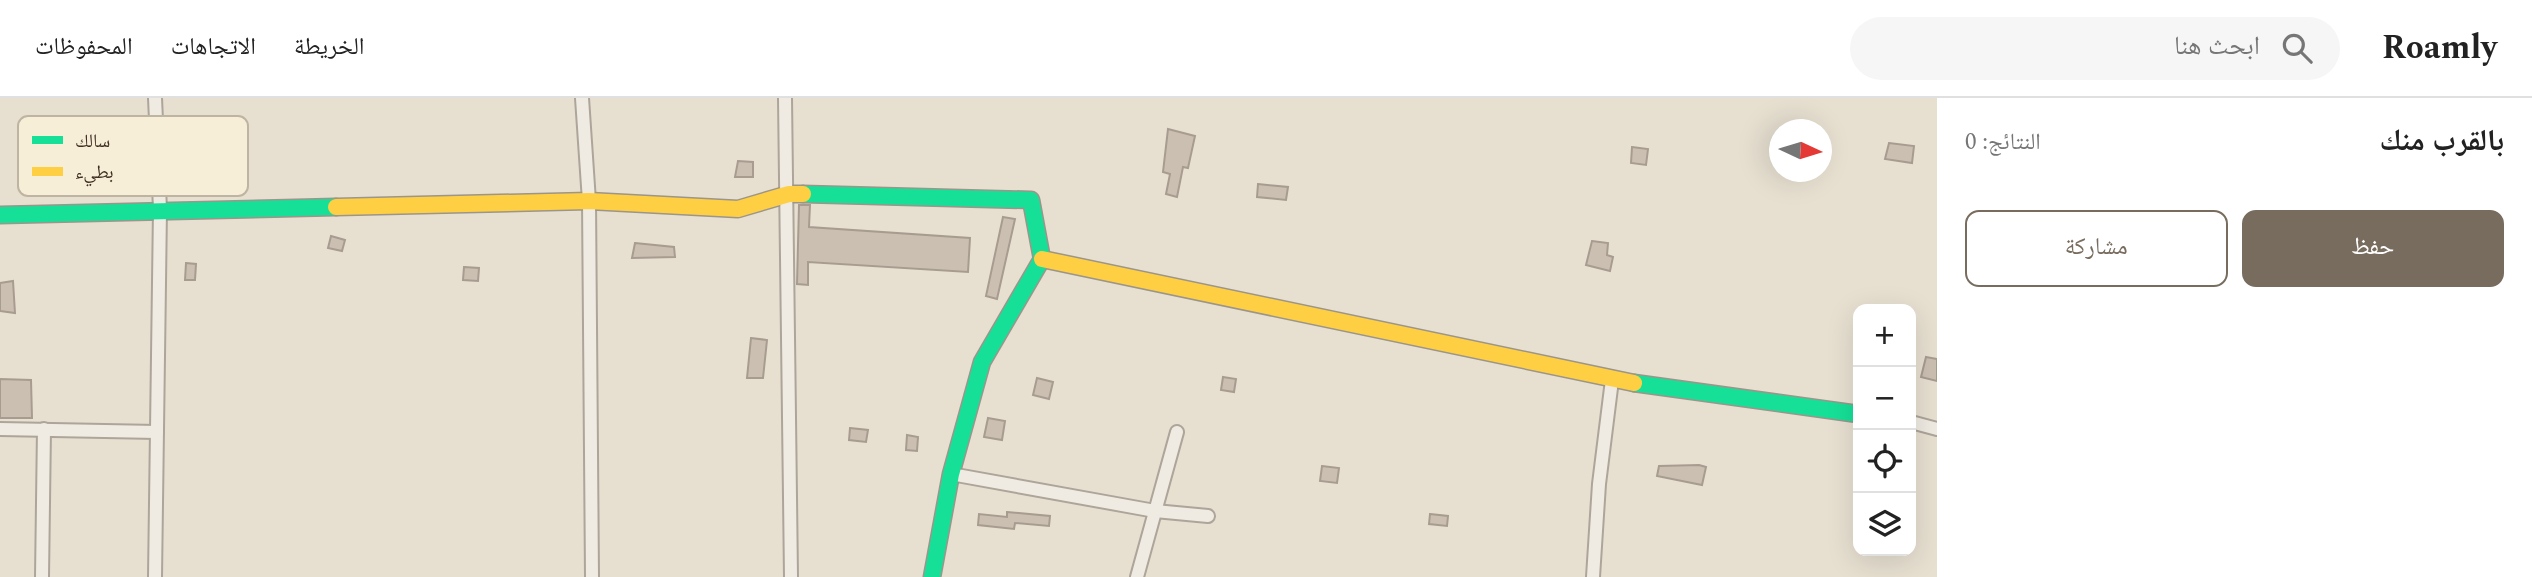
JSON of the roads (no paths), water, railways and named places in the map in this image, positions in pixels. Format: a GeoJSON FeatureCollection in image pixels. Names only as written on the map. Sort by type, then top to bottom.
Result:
{"type":"FeatureCollection","features":[{"type":"Feature","properties":{"kind":"street"},"geometry":{"type":"LineString","coordinates":[[155,98],[156,116]]}},
{"type":"Feature","properties":{"kind":"street"},"geometry":{"type":"LineString","coordinates":[[582,98],[589,201],[592,577]]}},
{"type":"Feature","properties":{"kind":"street"},"geometry":{"type":"LineString","coordinates":[[785,98],[789,194],[791,577]]}},
{"type":"Feature","properties":{"kind":"street"},"geometry":{"type":"LineString","coordinates":[[0,215],[159,209],[589,201],[738,209],[789,194],[1031,200],[1042,259],[982,362],[951,474],[932,577]]}},
{"type":"Feature","properties":{"kind":"street"},"geometry":{"type":"LineString","coordinates":[[155,577],[159,196]]}},
{"type":"Feature","properties":{"kind":"street"},"geometry":{"type":"LineString","coordinates":[[1042,259],[1612,380],[1853,413]]}},
{"type":"Feature","properties":{"kind":"street"},"geometry":{"type":"LineString","coordinates":[[1593,577],[1599,484],[1612,380]]}},
{"type":"Feature","properties":{"kind":"street"},"geometry":{"type":"LineString","coordinates":[[1916,423],[1937,429]]}},
{"type":"Feature","properties":{"kind":"street"},"geometry":{"type":"LineString","coordinates":[[0,429],[157,432]]}},
{"type":"Feature","properties":{"kind":"street"},"geometry":{"type":"LineString","coordinates":[[41,577],[44,429]]}},
{"type":"Feature","properties":{"kind":"street"},"geometry":{"type":"LineString","coordinates":[[1137,577],[1177,432]]}},
{"type":"Feature","properties":{"kind":"street"},"geometry":{"type":"LineString","coordinates":[[951,474],[1155,511],[1208,516]]}}]}
